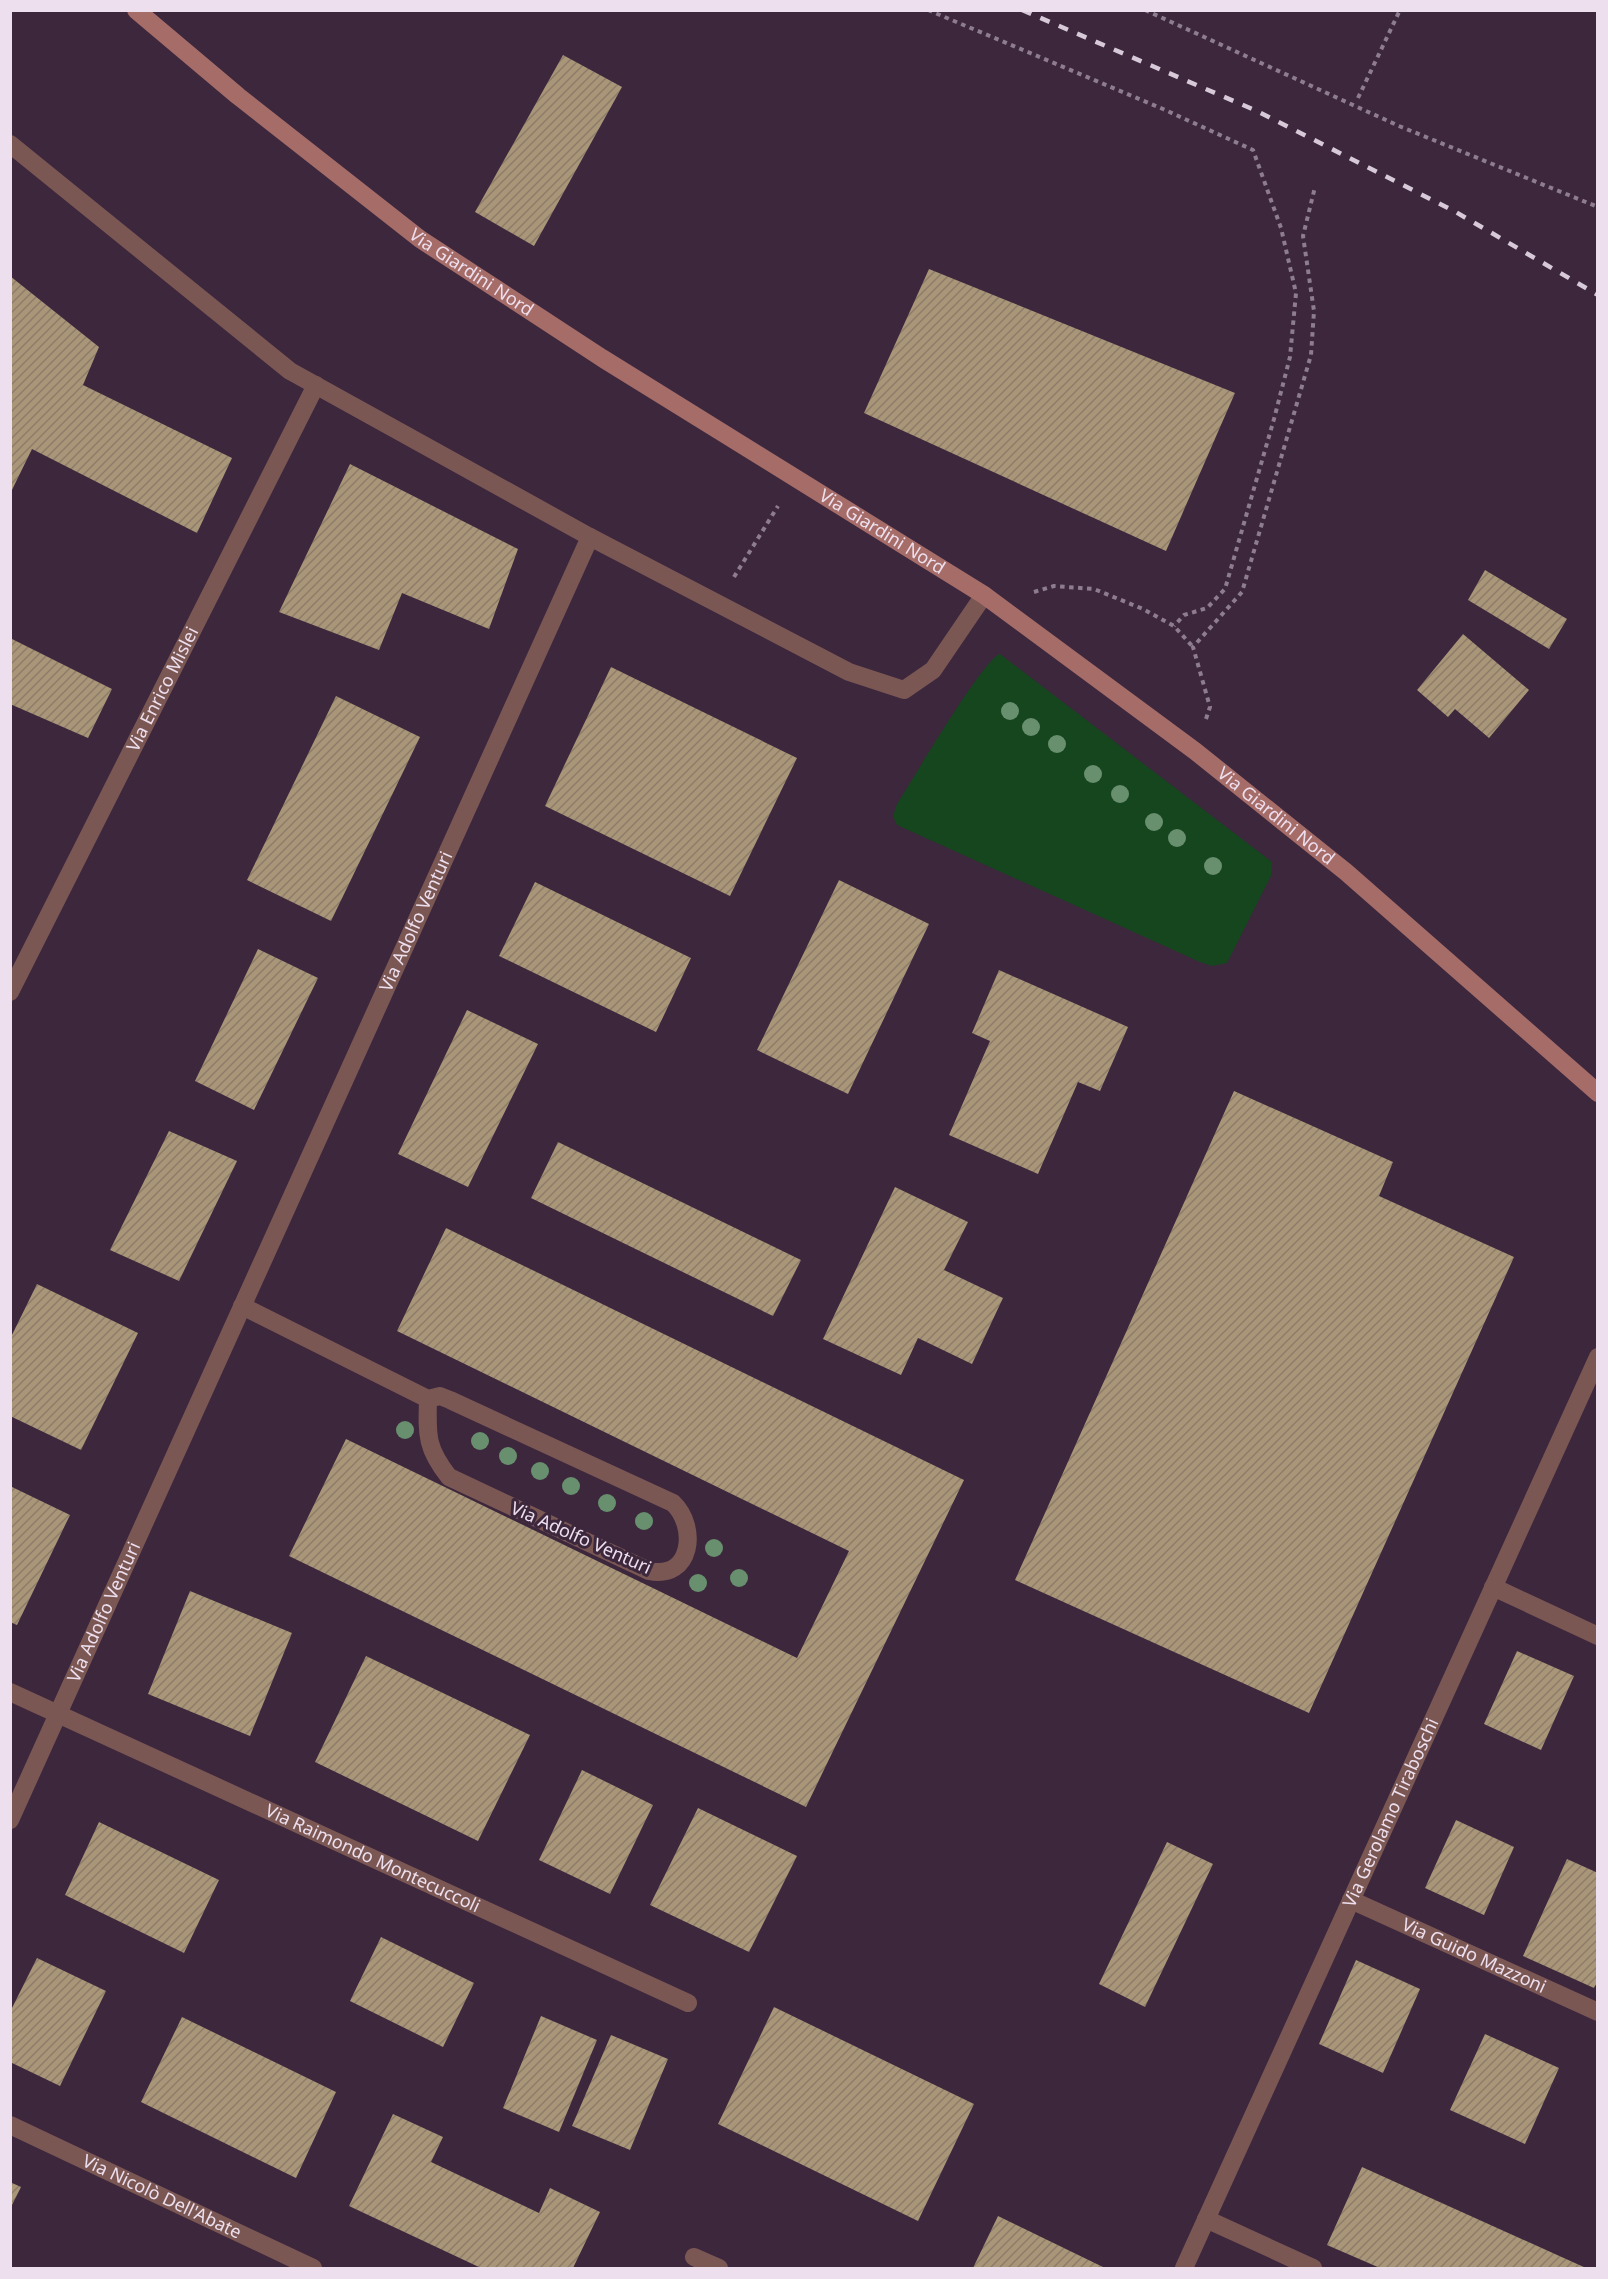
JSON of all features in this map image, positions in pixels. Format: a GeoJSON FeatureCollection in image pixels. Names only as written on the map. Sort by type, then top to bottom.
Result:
{"type":"FeatureCollection","features":[{"type":"Feature","properties":{"kind":"main road","name":"Via Giardini Nord"},"geometry":{"type":"LineString","coordinates":[[136,10],[238,96],[420,239],[602,358],[984,595],[1195,751],[1346,872],[1598,1093]]}},
{"type":"Feature","properties":{"kind":"street"},"geometry":{"type":"LineString","coordinates":[[10,144],[290,371],[590,537],[849,672],[904,690],[933,670],[984,595]]}},
{"type":"Feature","properties":{"kind":"street","name":"Via Enrico Mislei"},"geometry":{"type":"LineString","coordinates":[[10,992],[316,385]]}},
{"type":"Feature","properties":{"kind":"street","name":"Via Adolfo Venturi"},"geometry":{"type":"LineString","coordinates":[[10,1820],[590,537]]}},
{"type":"Feature","properties":{"kind":"street","name":"Via Adolfo Venturi"},"geometry":{"type":"LineString","coordinates":[[242,1306],[428,1399],[440,1396],[450,1400],[674,1503],[682,1512],[687,1524],[688,1540],[682,1560],[675,1569],[661,1574],[649,1571],[449,1477],[432,1453],[427,1435],[428,1399]]}},
{"type":"Feature","properties":{"kind":"street","name":"Via Gerolamo Tiraboschi"},"geometry":{"type":"LineString","coordinates":[[1184,2268],[1598,1357]]}},
{"type":"Feature","properties":{"kind":"street"},"geometry":{"type":"LineString","coordinates":[[1493,1587],[1598,1636]]}},
{"type":"Feature","properties":{"kind":"street","name":"Via Raimondo Montecuccoli"},"geometry":{"type":"LineString","coordinates":[[10,1692],[688,2003]]}},
{"type":"Feature","properties":{"kind":"street","name":"Via Guido Mazzoni"},"geometry":{"type":"LineString","coordinates":[[1352,1900],[1598,2012]]}},
{"type":"Feature","properties":{"kind":"street","name":"Via Nicolò Dell'Abate"},"geometry":{"type":"LineString","coordinates":[[10,2125],[313,2268]]}},
{"type":"Feature","properties":{"kind":"street"},"geometry":{"type":"LineString","coordinates":[[1206,2219],[1313,2268]]}},
{"type":"Feature","properties":{"kind":"street"},"geometry":{"type":"LineString","coordinates":[[694,2257],[719,2268]]}},
{"type":"Feature","properties":{"kind":"path"},"geometry":{"type":"LineString","coordinates":[[928,10],[1163,109],[1253,150],[1281,228],[1296,293],[1290,357],[1225,589],[1207,608],[1184,615],[1173,626]]}},
{"type":"Feature","properties":{"kind":"path"},"geometry":{"type":"LineString","coordinates":[[1146,10],[1399,126],[1598,207]]}},
{"type":"Feature","properties":{"kind":"path"},"geometry":{"type":"LineString","coordinates":[[1358,98],[1400,10]]}},
{"type":"Feature","properties":{"kind":"path"},"geometry":{"type":"LineString","coordinates":[[1193,647],[1242,592],[1311,355],[1314,311],[1303,236],[1315,187]]}},
{"type":"Feature","properties":{"kind":"path"},"geometry":{"type":"LineString","coordinates":[[718,603],[778,506]]}},
{"type":"Feature","properties":{"kind":"path"},"geometry":{"type":"LineString","coordinates":[[1033,592],[1054,586],[1094,589],[1143,609],[1173,626],[1193,647],[1210,706],[1195,751]]}},
{"type":"Feature","properties":{"kind":"green space"},"geometry":{"type":"Polygon","coordinates":[[[1000,654],[1272,862],[1271,876],[1227,963],[1212,966],[1200,962],[897,825],[893,816],[897,804],[979,676],[1000,654]]]}},
{"type":"Feature","properties":{"kind":"building"},"geometry":{"type":"Polygon","coordinates":[[[563,55],[622,87],[534,246],[475,212],[563,55]]]}},
{"type":"Feature","properties":{"kind":"building"},"geometry":{"type":"Polygon","coordinates":[[[929,269],[1235,393],[1166,551],[864,413],[929,269]]]}},
{"type":"Feature","properties":{"kind":"building"},"geometry":{"type":"Polygon","coordinates":[[[10,276],[99,347],[83,385],[232,458],[197,533],[32,449],[10,494],[10,276]]]}},
{"type":"Feature","properties":{"kind":"building"},"geometry":{"type":"Polygon","coordinates":[[[350,464],[518,549],[489,629],[402,593],[379,650],[279,612],[350,464]]]}},
{"type":"Feature","properties":{"kind":"building"},"geometry":{"type":"Polygon","coordinates":[[[1485,570],[1567,619],[1549,649],[1468,600],[1485,570]]]}},
{"type":"Feature","properties":{"kind":"building"},"geometry":{"type":"Polygon","coordinates":[[[1463,634],[1529,690],[1489,738],[1455,709],[1448,717],[1417,690],[1463,634]]]}},
{"type":"Feature","properties":{"kind":"building"},"geometry":{"type":"Polygon","coordinates":[[[10,638],[112,689],[88,738],[10,704],[10,638]]]}},
{"type":"Feature","properties":{"kind":"building"},"geometry":{"type":"Polygon","coordinates":[[[611,667],[797,758],[730,896],[545,806],[611,667]]]}},
{"type":"Feature","properties":{"kind":"building"},"geometry":{"type":"Polygon","coordinates":[[[336,696],[420,737],[331,921],[247,880],[336,696]]]}},
{"type":"Feature","properties":{"kind":"building"},"geometry":{"type":"Polygon","coordinates":[[[839,880],[929,924],[848,1094],[757,1050],[839,880]]]}},
{"type":"Feature","properties":{"kind":"building"},"geometry":{"type":"Polygon","coordinates":[[[535,882],[691,958],[656,1032],[499,956],[535,882]]]}},
{"type":"Feature","properties":{"kind":"building"},"geometry":{"type":"Polygon","coordinates":[[[258,949],[318,978],[254,1110],[195,1081],[258,949]]]}},
{"type":"Feature","properties":{"kind":"building"},"geometry":{"type":"Polygon","coordinates":[[[999,970],[1128,1027],[1100,1091],[1078,1082],[1038,1174],[949,1135],[990,1041],[972,1033],[999,970]]]}},
{"type":"Feature","properties":{"kind":"building"},"geometry":{"type":"Polygon","coordinates":[[[467,1010],[538,1044],[468,1187],[398,1154],[467,1010]]]}},
{"type":"Feature","properties":{"kind":"building"},"geometry":{"type":"Polygon","coordinates":[[[1234,1091],[1393,1162],[1379,1196],[1514,1257],[1309,1713],[1015,1580],[1234,1091]]]}},
{"type":"Feature","properties":{"kind":"building"},"geometry":{"type":"Polygon","coordinates":[[[169,1131],[237,1161],[179,1281],[110,1250],[169,1131]]]}},
{"type":"Feature","properties":{"kind":"building"},"geometry":{"type":"Polygon","coordinates":[[[558,1142],[801,1260],[773,1316],[531,1198],[558,1142]]]}},
{"type":"Feature","properties":{"kind":"building"},"geometry":{"type":"Polygon","coordinates":[[[895,1187],[968,1222],[944,1270],[1003,1298],[972,1364],[918,1338],[901,1375],[823,1339],[895,1187]]]}},
{"type":"Feature","properties":{"kind":"building"},"geometry":{"type":"Polygon","coordinates":[[[446,1228],[964,1480],[806,1807],[289,1556],[346,1439],[797,1658],[849,1551],[397,1331],[446,1228]]]}},
{"type":"Feature","properties":{"kind":"building"},"geometry":{"type":"Polygon","coordinates":[[[37,1284],[138,1333],[81,1450],[10,1416],[10,1339],[37,1284]]]}},
{"type":"Feature","properties":{"kind":"building"},"geometry":{"type":"Polygon","coordinates":[[[10,1486],[70,1515],[17,1625],[10,1622],[10,1486]]]}},
{"type":"Feature","properties":{"kind":"building"},"geometry":{"type":"Polygon","coordinates":[[[190,1591],[292,1633],[250,1736],[148,1694],[190,1591]]]}},
{"type":"Feature","properties":{"kind":"building"},"geometry":{"type":"Polygon","coordinates":[[[1517,1651],[1574,1676],[1541,1750],[1484,1724],[1517,1651]]]}},
{"type":"Feature","properties":{"kind":"building"},"geometry":{"type":"Polygon","coordinates":[[[366,1656],[530,1735],[478,1841],[315,1762],[366,1656]]]}},
{"type":"Feature","properties":{"kind":"building"},"geometry":{"type":"Polygon","coordinates":[[[582,1770],[653,1805],[610,1894],[539,1860],[582,1770]]]}},
{"type":"Feature","properties":{"kind":"building"},"geometry":{"type":"Polygon","coordinates":[[[698,1808],[797,1856],[749,1952],[650,1905],[698,1808]]]}},
{"type":"Feature","properties":{"kind":"building"},"geometry":{"type":"Polygon","coordinates":[[[1456,1820],[1514,1847],[1484,1915],[1425,1888],[1456,1820]]]}},
{"type":"Feature","properties":{"kind":"building"},"geometry":{"type":"Polygon","coordinates":[[[99,1822],[219,1880],[184,1953],[65,1895],[99,1822]]]}},
{"type":"Feature","properties":{"kind":"building"},"geometry":{"type":"Polygon","coordinates":[[[1167,1842],[1213,1864],[1145,2007],[1099,1984],[1167,1842]]]}},
{"type":"Feature","properties":{"kind":"building"},"geometry":{"type":"Polygon","coordinates":[[[1567,1859],[1598,1873],[1598,1981],[1594,1988],[1523,1956],[1567,1859]]]}},
{"type":"Feature","properties":{"kind":"building"},"geometry":{"type":"Polygon","coordinates":[[[381,1937],[474,1983],[443,2047],[350,2001],[381,1937]]]}},
{"type":"Feature","properties":{"kind":"building"},"geometry":{"type":"Polygon","coordinates":[[[37,1958],[106,1991],[60,2086],[10,2062],[10,2012],[37,1958]]]}},
{"type":"Feature","properties":{"kind":"building"},"geometry":{"type":"Polygon","coordinates":[[[1356,1960],[1420,1989],[1383,2073],[1319,2044],[1356,1960]]]}},
{"type":"Feature","properties":{"kind":"building"},"geometry":{"type":"Polygon","coordinates":[[[774,2007],[974,2104],[918,2221],[718,2124],[774,2007]]]}},
{"type":"Feature","properties":{"kind":"building"},"geometry":{"type":"Polygon","coordinates":[[[541,2016],[597,2040],[559,2132],[503,2108],[541,2016]]]}},
{"type":"Feature","properties":{"kind":"building"},"geometry":{"type":"Polygon","coordinates":[[[182,2017],[336,2092],[296,2178],[141,2102],[182,2017]]]}},
{"type":"Feature","properties":{"kind":"building"},"geometry":{"type":"Polygon","coordinates":[[[1485,2034],[1559,2068],[1525,2144],[1450,2110],[1485,2034]]]}},
{"type":"Feature","properties":{"kind":"building"},"geometry":{"type":"Polygon","coordinates":[[[611,2035],[668,2059],[630,2150],[572,2126],[611,2035]]]}},
{"type":"Feature","properties":{"kind":"building"},"geometry":{"type":"Polygon","coordinates":[[[393,2114],[443,2137],[431,2162],[539,2213],[550,2188],[600,2212],[573,2268],[481,2268],[349,2206],[393,2114]]]}},
{"type":"Feature","properties":{"kind":"building"},"geometry":{"type":"Polygon","coordinates":[[[1362,2167],[1586,2268],[1380,2268],[1327,2245],[1362,2167]]]}},
{"type":"Feature","properties":{"kind":"building"},"geometry":{"type":"Polygon","coordinates":[[[10,2182],[21,2187],[10,2209],[10,2182]]]}},
{"type":"Feature","properties":{"kind":"building"},"geometry":{"type":"Polygon","coordinates":[[[998,2216],[1105,2268],[973,2268],[998,2216]]]}},
{"type":"Feature","properties":{"kind":"railway"},"geometry":{"type":"LineString","coordinates":[[1022,10],[1257,111],[1454,211],[1598,295]]}}]}
